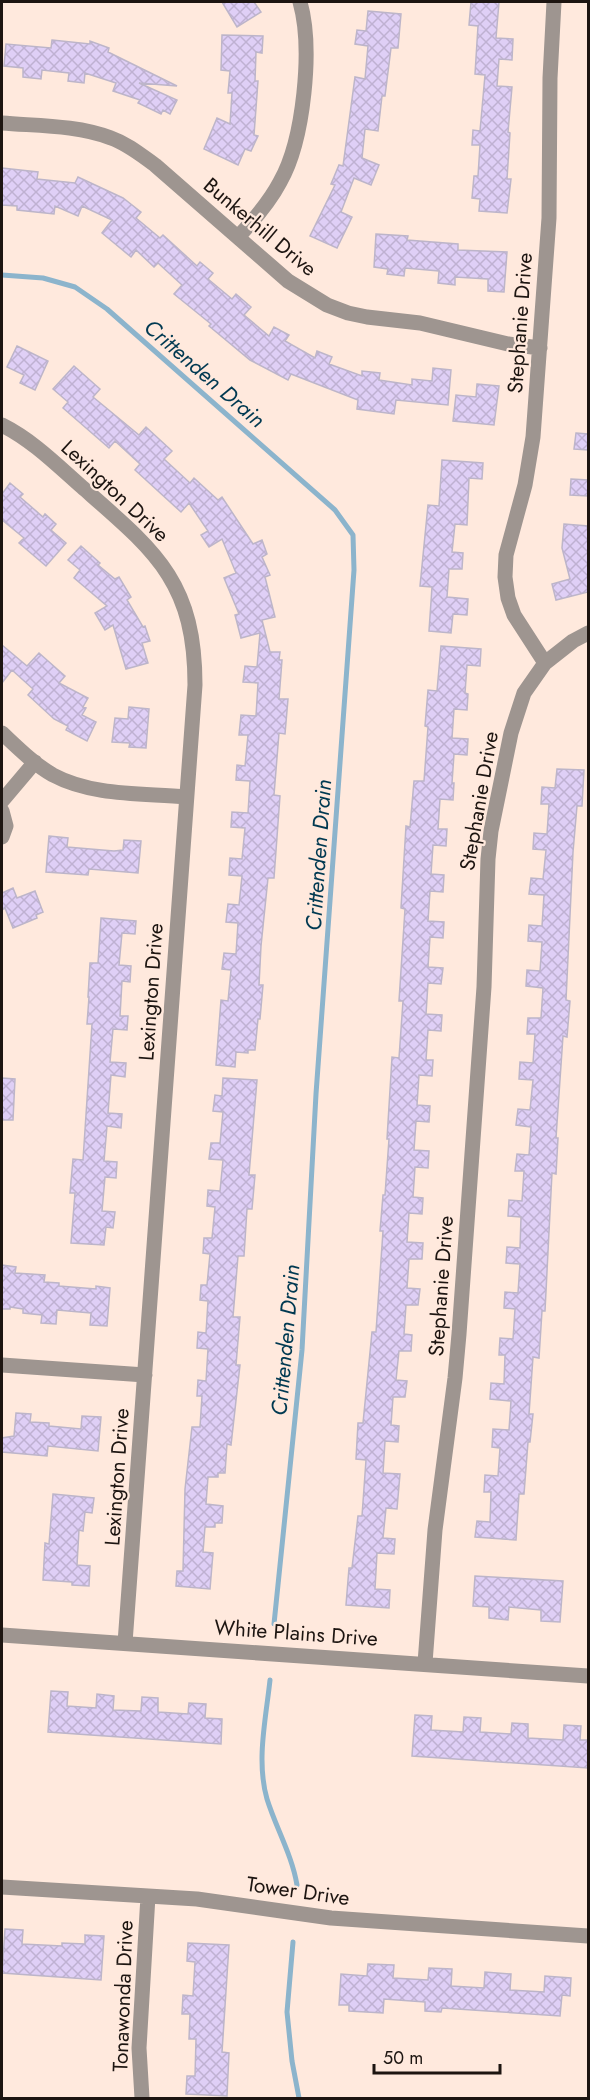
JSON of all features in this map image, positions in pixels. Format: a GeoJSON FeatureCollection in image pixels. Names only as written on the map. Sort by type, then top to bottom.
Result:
{"type":"FeatureCollection","features":[{"type":"Feature","properties":{"kind":"street"},"geometry":{"type":"LineString","coordinates":[[238,237],[269,202],[282,180],[291,155],[302,102],[306,61],[306,37],[300,2]]}},
{"type":"Feature","properties":{"kind":"street","name":"Stephanie Drive"},"geometry":{"type":"LineString","coordinates":[[425,1663],[435,1530],[459,1334],[484,987],[491,831],[517,712],[524,693],[545,663],[514,615],[508,598],[505,577],[506,555],[525,485],[530,455],[540,348],[549,218],[550,78],[554,2]]}},
{"type":"Feature","properties":{"kind":"street","name":"Bunkerhill Drive"},"geometry":{"type":"LineString","coordinates":[[2,123],[67,128],[112,139],[134,150],[155,165],[288,281],[327,305],[348,313],[431,325],[508,344],[540,348]]}},
{"type":"Feature","properties":{"kind":"street","name":"Lexington Drive"},"geometry":{"type":"LineString","coordinates":[[2,425],[36,447],[129,528],[159,561],[177,589],[192,633],[195,657],[195,685],[125,1643]]}},
{"type":"Feature","properties":{"kind":"street"},"geometry":{"type":"LineString","coordinates":[[545,663],[573,641],[588,633]]}},
{"type":"Feature","properties":{"kind":"street"},"geometry":{"type":"LineString","coordinates":[[2,734],[52,774],[75,784],[97,790],[186,797]]}},
{"type":"Feature","properties":{"kind":"street"},"geometry":{"type":"LineString","coordinates":[[2,801],[35,762]]}},
{"type":"Feature","properties":{"kind":"street"},"geometry":{"type":"LineString","coordinates":[[2,811],[6,826],[2,837]]}},
{"type":"Feature","properties":{"kind":"street"},"geometry":{"type":"LineString","coordinates":[[2,1365],[145,1375]]}},
{"type":"Feature","properties":{"kind":"street","name":"White Plains Drive"},"geometry":{"type":"LineString","coordinates":[[2,1635],[588,1676]]}},
{"type":"Feature","properties":{"kind":"street","name":"Tower Drive"},"geometry":{"type":"LineString","coordinates":[[2,1887],[221,1901],[310,1916],[588,1936]]}},
{"type":"Feature","properties":{"kind":"street","name":"Tonawonda Drive"},"geometry":{"type":"LineString","coordinates":[[142,2098],[139,2048],[148,1896]]}},
{"type":"Feature","properties":{"kind":"building"},"geometry":{"type":"Polygon","coordinates":[[[222,2],[254,2],[261,12],[237,27],[222,2]]]}},
{"type":"Feature","properties":{"kind":"building"},"geometry":{"type":"Polygon","coordinates":[[[471,2],[499,2],[496,38],[513,39],[512,60],[499,59],[497,86],[512,87],[507,179],[511,179],[507,213],[479,211],[480,199],[472,198],[474,176],[478,176],[480,145],[472,145],[473,130],[480,131],[485,75],[475,74],[478,26],[469,25],[471,2]]]}},
{"type":"Feature","properties":{"kind":"building"},"geometry":{"type":"Polygon","coordinates":[[[368,11],[401,14],[398,48],[391,48],[378,131],[365,129],[362,158],[379,165],[371,185],[354,178],[341,212],[352,217],[337,248],[310,236],[335,185],[331,184],[339,165],[343,166],[355,77],[365,79],[368,46],[355,44],[357,30],[366,31],[368,11]]]}},
{"type":"Feature","properties":{"kind":"building"},"geometry":{"type":"Polygon","coordinates":[[[222,35],[263,36],[262,53],[256,52],[255,81],[258,81],[254,135],[258,136],[251,151],[245,149],[238,165],[204,149],[217,118],[230,124],[232,93],[228,93],[230,71],[221,70],[222,35]]]}},
{"type":"Feature","properties":{"kind":"building"},"geometry":{"type":"Polygon","coordinates":[[[52,40],[90,44],[90,41],[109,48],[108,52],[177,86],[139,83],[177,100],[170,114],[163,110],[161,114],[138,103],[140,100],[113,91],[116,83],[85,73],[84,83],[68,81],[69,73],[42,70],[41,79],[23,77],[23,68],[4,66],[6,44],[51,48],[52,40]]]}},
{"type":"Feature","properties":{"kind":"building"},"geometry":{"type":"Polygon","coordinates":[[[2,168],[38,172],[37,179],[75,183],[78,177],[123,198],[141,212],[136,218],[160,238],[163,235],[197,266],[200,262],[213,273],[208,279],[232,299],[236,294],[251,307],[244,315],[269,336],[274,327],[289,335],[285,341],[315,358],[317,351],[332,357],[329,364],[362,376],[362,371],[380,373],[379,380],[412,385],[412,379],[432,381],[433,368],[451,370],[448,405],[396,400],[394,414],[357,409],[358,400],[291,374],[288,380],[250,360],[174,294],[182,285],[158,263],[154,267],[136,250],[131,257],[102,233],[112,220],[82,206],[78,216],[55,206],[54,214],[17,210],[17,206],[2,205],[2,168]]]}},
{"type":"Feature","properties":{"kind":"building"},"geometry":{"type":"Polygon","coordinates":[[[376,234],[408,236],[407,240],[458,244],[458,250],[507,252],[504,292],[488,291],[488,279],[455,277],[455,285],[438,283],[439,271],[405,268],[404,276],[387,274],[388,269],[374,267],[376,234]]]}},
{"type":"Feature","properties":{"kind":"building"},"geometry":{"type":"Polygon","coordinates":[[[17,346],[48,361],[35,390],[20,383],[24,375],[7,367],[17,346]]]}},
{"type":"Feature","properties":{"kind":"building"},"geometry":{"type":"Polygon","coordinates":[[[74,366],[100,389],[93,397],[139,435],[146,427],[172,451],[164,459],[190,483],[194,478],[218,500],[222,497],[253,544],[262,540],[267,554],[262,557],[270,575],[265,577],[275,617],[262,620],[270,652],[280,652],[279,660],[282,660],[279,699],[288,699],[285,734],[279,733],[274,795],[280,796],[274,878],[268,878],[261,946],[259,985],[263,985],[260,1019],[258,1019],[255,1050],[248,1050],[248,1053],[236,1052],[235,1067],[216,1065],[221,1000],[228,1001],[231,970],[222,969],[224,953],[236,954],[238,923],[226,922],[228,904],[239,905],[242,876],[229,875],[230,858],[242,859],[245,828],[231,827],[232,812],[248,813],[250,781],[236,780],[237,765],[245,766],[248,735],[239,735],[241,715],[256,716],[258,683],[243,682],[245,666],[257,667],[260,633],[241,638],[235,615],[239,614],[224,578],[236,573],[222,539],[209,547],[201,535],[208,531],[189,503],[181,512],[135,470],[140,464],[115,441],[109,448],[63,408],[68,402],[53,389],[74,366]]]}},
{"type":"Feature","properties":{"kind":"building"},"geometry":{"type":"Polygon","coordinates":[[[477,384],[499,386],[494,425],[453,421],[456,395],[476,397],[477,384]]]}},
{"type":"Feature","properties":{"kind":"building"},"geometry":{"type":"Polygon","coordinates":[[[576,433],[588,434],[588,450],[574,449],[576,433]]]}},
{"type":"Feature","properties":{"kind":"building"},"geometry":{"type":"Polygon","coordinates":[[[442,460],[483,463],[482,479],[469,478],[467,525],[455,524],[452,552],[463,553],[462,569],[449,569],[447,597],[468,599],[467,615],[453,614],[451,633],[429,631],[432,587],[420,586],[428,505],[439,506],[442,460]]]}},
{"type":"Feature","properties":{"kind":"building"},"geometry":{"type":"Polygon","coordinates":[[[571,479],[588,480],[588,496],[570,495],[571,479]]]}},
{"type":"Feature","properties":{"kind":"building"},"geometry":{"type":"Polygon","coordinates":[[[10,483],[23,494],[20,497],[43,517],[45,514],[56,524],[51,530],[66,543],[46,566],[19,543],[24,538],[2,520],[2,494],[10,483]]]}},
{"type":"Feature","properties":{"kind":"building"},"geometry":{"type":"Polygon","coordinates":[[[564,524],[588,526],[588,592],[556,600],[552,584],[570,579],[562,548],[564,524]]]}},
{"type":"Feature","properties":{"kind":"building"},"geometry":{"type":"Polygon","coordinates":[[[81,546],[115,579],[119,577],[131,597],[127,600],[143,627],[145,626],[150,641],[142,643],[148,663],[126,669],[113,625],[105,630],[95,613],[107,606],[74,578],[80,570],[68,560],[81,546]]]}},
{"type":"Feature","properties":{"kind":"building"},"geometry":{"type":"Polygon","coordinates":[[[2,645],[27,666],[39,653],[65,676],[59,683],[88,698],[82,715],[96,722],[87,741],[66,730],[68,726],[54,719],[28,695],[33,689],[12,670],[2,683],[2,645]]]}},
{"type":"Feature","properties":{"kind":"building"},"geometry":{"type":"Polygon","coordinates":[[[441,646],[481,649],[480,666],[467,665],[465,693],[468,694],[467,710],[454,709],[452,738],[468,739],[467,755],[454,754],[453,800],[440,799],[438,829],[447,829],[446,846],[433,845],[431,874],[444,875],[443,892],[430,891],[428,921],[444,922],[443,938],[430,937],[428,967],[443,968],[441,984],[428,983],[426,1014],[442,1015],[441,1031],[428,1030],[426,1060],[433,1060],[432,1076],[419,1075],[417,1105],[430,1106],[429,1122],[416,1121],[414,1150],[429,1151],[428,1168],[415,1167],[413,1197],[423,1198],[422,1214],[409,1213],[407,1242],[423,1243],[422,1259],[409,1259],[407,1288],[420,1289],[418,1305],[406,1305],[404,1334],[412,1335],[411,1351],[399,1351],[396,1380],[407,1381],[405,1397],[393,1397],[391,1425],[399,1426],[398,1442],[385,1441],[383,1473],[400,1474],[397,1509],[386,1508],[383,1538],[395,1539],[394,1554],[377,1553],[375,1589],[390,1590],[389,1608],[346,1605],[349,1568],[352,1568],[358,1516],[362,1516],[366,1460],[356,1459],[358,1423],[363,1423],[372,1332],[376,1332],[383,1231],[380,1231],[389,1139],[387,1139],[392,1057],[399,1058],[403,1001],[399,1001],[405,909],[401,908],[406,826],[410,827],[414,781],[424,781],[428,690],[437,691],[441,646]]]}},
{"type":"Feature","properties":{"kind":"building"},"geometry":{"type":"Polygon","coordinates":[[[129,707],[149,709],[146,748],[129,747],[130,743],[112,742],[115,718],[128,719],[129,707]]]}},
{"type":"Feature","properties":{"kind":"building"},"geometry":{"type":"Polygon","coordinates":[[[557,769],[584,770],[582,806],[577,806],[573,852],[566,1000],[570,1001],[567,1037],[563,1036],[556,1138],[558,1138],[556,1174],[552,1173],[545,1311],[542,1311],[539,1358],[533,1357],[529,1414],[533,1414],[530,1442],[528,1442],[524,1494],[519,1494],[516,1540],[475,1537],[477,1521],[490,1522],[491,1492],[484,1492],[485,1475],[498,1476],[500,1448],[492,1447],[493,1429],[509,1430],[511,1401],[490,1399],[491,1383],[504,1384],[505,1355],[499,1355],[500,1338],[513,1339],[515,1309],[504,1308],[505,1292],[518,1293],[520,1264],[506,1263],[507,1247],[520,1248],[521,1217],[508,1216],[509,1200],[522,1201],[524,1171],[515,1171],[517,1154],[529,1155],[531,1127],[516,1125],[518,1109],[530,1110],[533,1080],[519,1079],[520,1062],[533,1063],[535,1034],[527,1034],[528,1018],[541,1018],[543,988],[526,986],[527,970],[540,971],[542,942],[528,941],[529,925],[542,926],[544,895],[529,894],[531,878],[543,879],[546,850],[533,849],[534,833],[547,834],[549,804],[541,804],[542,787],[555,788],[557,769]]]}},
{"type":"Feature","properties":{"kind":"building"},"geometry":{"type":"Polygon","coordinates":[[[49,836],[68,838],[67,847],[114,851],[123,850],[124,840],[141,841],[138,873],[89,869],[88,875],[46,872],[49,836]]]}},
{"type":"Feature","properties":{"kind":"building"},"geometry":{"type":"Polygon","coordinates":[[[13,888],[17,898],[35,891],[43,912],[36,915],[37,918],[13,928],[5,908],[2,910],[2,893],[13,888]]]}},
{"type":"Feature","properties":{"kind":"building"},"geometry":{"type":"Polygon","coordinates":[[[101,918],[136,921],[135,934],[122,933],[119,965],[131,966],[130,982],[122,981],[120,1016],[128,1016],[127,1030],[113,1029],[110,1062],[126,1063],[125,1077],[111,1075],[108,1113],[122,1114],[121,1128],[107,1126],[104,1161],[117,1162],[116,1178],[105,1177],[102,1211],[115,1212],[113,1228],[106,1227],[104,1245],[71,1243],[75,1193],[70,1193],[73,1159],[83,1160],[92,1024],[87,1024],[90,963],[98,963],[101,918]]]}},
{"type":"Feature","properties":{"kind":"building"},"geometry":{"type":"Polygon","coordinates":[[[2,1078],[15,1079],[13,1120],[2,1120],[2,1078]]]}},
{"type":"Feature","properties":{"kind":"building"},"geometry":{"type":"Polygon","coordinates":[[[223,1078],[257,1080],[249,1175],[255,1175],[252,1209],[247,1209],[244,1256],[238,1256],[233,1317],[240,1317],[236,1365],[240,1365],[231,1445],[227,1444],[225,1473],[218,1473],[218,1477],[208,1477],[206,1504],[223,1506],[222,1523],[215,1523],[215,1527],[205,1527],[203,1552],[213,1553],[210,1589],[176,1586],[177,1571],[183,1571],[185,1489],[192,1427],[200,1427],[202,1396],[197,1396],[198,1380],[206,1381],[208,1349],[197,1348],[198,1332],[206,1333],[208,1301],[200,1300],[201,1285],[207,1285],[210,1254],[203,1253],[204,1238],[212,1238],[215,1207],[207,1206],[208,1190],[220,1191],[223,1160],[209,1159],[211,1143],[220,1143],[223,1112],[213,1111],[215,1095],[222,1096],[223,1078]]]}},
{"type":"Feature","properties":{"kind":"building"},"geometry":{"type":"Polygon","coordinates":[[[2,1265],[16,1267],[15,1273],[45,1275],[44,1282],[59,1283],[59,1286],[110,1288],[107,1326],[90,1325],[91,1313],[57,1310],[56,1324],[41,1323],[42,1315],[23,1313],[23,1309],[10,1307],[10,1309],[2,1309],[2,1265]]]}},
{"type":"Feature","properties":{"kind":"building"},"geometry":{"type":"Polygon","coordinates":[[[16,1413],[31,1414],[30,1422],[81,1429],[82,1416],[101,1417],[98,1451],[48,1446],[47,1456],[2,1452],[2,1438],[14,1436],[16,1413]]]}},
{"type":"Feature","properties":{"kind":"building"},"geometry":{"type":"Polygon","coordinates":[[[53,1494],[94,1498],[92,1513],[85,1512],[83,1531],[79,1530],[77,1565],[90,1566],[89,1586],[43,1580],[45,1543],[49,1544],[53,1494]]]}},
{"type":"Feature","properties":{"kind":"building"},"geometry":{"type":"Polygon","coordinates":[[[475,1576],[563,1581],[560,1622],[541,1621],[541,1610],[509,1607],[508,1620],[489,1618],[489,1607],[473,1606],[475,1576]]]}},
{"type":"Feature","properties":{"kind":"building"},"geometry":{"type":"Polygon","coordinates":[[[51,1691],[68,1692],[67,1706],[96,1708],[97,1694],[114,1696],[113,1710],[141,1711],[142,1697],[158,1698],[158,1712],[188,1714],[189,1703],[206,1704],[205,1718],[222,1719],[221,1744],[48,1732],[51,1691]]]}},
{"type":"Feature","properties":{"kind":"building"},"geometry":{"type":"Polygon","coordinates":[[[415,1715],[432,1716],[431,1730],[463,1732],[464,1717],[481,1718],[480,1732],[511,1734],[512,1723],[528,1724],[528,1738],[563,1740],[564,1725],[581,1726],[580,1740],[588,1740],[588,1768],[412,1756],[415,1715]]]}},
{"type":"Feature","properties":{"kind":"building"},"geometry":{"type":"Polygon","coordinates":[[[5,1929],[23,1930],[22,1944],[62,1946],[62,1943],[85,1944],[85,1935],[104,1936],[101,1980],[2,1973],[5,1929]]]}},
{"type":"Feature","properties":{"kind":"building"},"geometry":{"type":"Polygon","coordinates":[[[188,1943],[229,1945],[222,2052],[229,2053],[227,2096],[186,2094],[187,2076],[195,2076],[196,2039],[189,2039],[190,2014],[182,2014],[183,1995],[193,1996],[195,1962],[187,1961],[188,1943]]]}},
{"type":"Feature","properties":{"kind":"building"},"geometry":{"type":"Polygon","coordinates":[[[368,1964],[394,1965],[393,1978],[428,1980],[429,1968],[452,1969],[451,1986],[484,1988],[485,1972],[511,1974],[510,1990],[544,1992],[545,1976],[571,1978],[570,1996],[562,1995],[560,2016],[442,2008],[441,2012],[425,2011],[425,2002],[384,1999],[383,2013],[349,2011],[349,2005],[339,2005],[341,1974],[367,1976],[368,1964]]]}},
{"type":"Feature","properties":{"kind":"waterway","name":"Crittenden Drain"},"geometry":{"type":"LineString","coordinates":[[2,275],[43,278],[75,287],[107,309],[335,510],[353,535],[354,570],[316,1094],[302,1350],[274,1624]]}},
{"type":"Feature","properties":{"kind":"waterway","name":"Crittenden Drain"},"geometry":{"type":"LineString","coordinates":[[270,1680],[262,1770],[267,1799],[297,1885]]}},
{"type":"Feature","properties":{"kind":"waterway","name":"Crittenden Drain"},"geometry":{"type":"LineString","coordinates":[[293,1942],[287,2012],[292,2061],[299,2098]]}}]}
